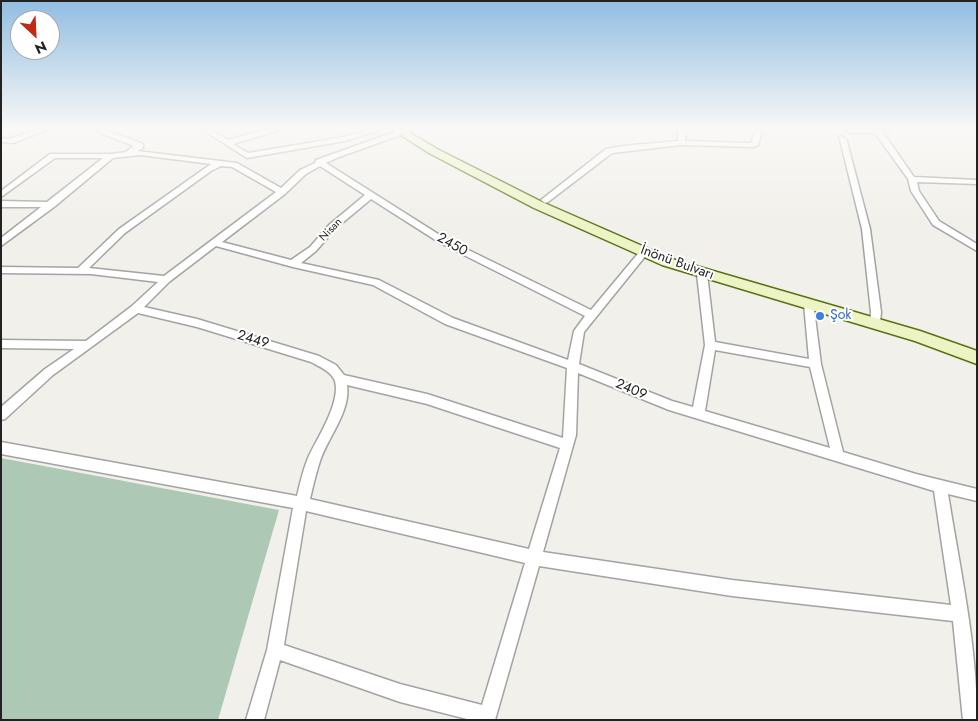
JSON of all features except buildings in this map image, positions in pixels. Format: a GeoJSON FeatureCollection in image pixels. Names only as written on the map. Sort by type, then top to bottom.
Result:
{"type":"FeatureCollection","features":[{"type":"Feature","properties":{"kind":"main road","name":"İnönü Bulvarı"},"geometry":{"type":"LineString","coordinates":[[455,162],[538,205],[644,252],[702,274],[809,304],[876,318],[977,358]]}},
{"type":"Feature","properties":{"kind":"main road","name":"İnönü Bulvarı"},"geometry":{"type":"LineString","coordinates":[[466,162],[626,236],[681,256],[876,318],[977,346]]}},
{"type":"Feature","properties":{"kind":"street"},"geometry":{"type":"LineString","coordinates":[[1,195],[45,162]]}},
{"type":"Feature","properties":{"kind":"street"},"geometry":{"type":"LineString","coordinates":[[1,243],[104,162]]}},
{"type":"Feature","properties":{"kind":"street"},"geometry":{"type":"LineString","coordinates":[[210,162],[234,165],[282,192]]}},
{"type":"Feature","properties":{"kind":"street"},"geometry":{"type":"LineString","coordinates":[[234,165],[239,162]]}},
{"type":"Feature","properties":{"kind":"street"},"geometry":{"type":"LineString","coordinates":[[1,415],[49,372],[136,310],[166,280],[282,192],[303,172],[319,162]]}},
{"type":"Feature","properties":{"kind":"street","name":"2450"},"geometry":{"type":"LineString","coordinates":[[319,162],[443,241],[592,315]]}},
{"type":"Feature","properties":{"kind":"street"},"geometry":{"type":"LineString","coordinates":[[545,200],[596,162]]}},
{"type":"Feature","properties":{"kind":"street"},"geometry":{"type":"LineString","coordinates":[[848,162],[866,229],[876,318]]}},
{"type":"Feature","properties":{"kind":"street"},"geometry":{"type":"LineString","coordinates":[[900,162],[912,178],[915,191],[936,223],[977,248]]}},
{"type":"Feature","properties":{"kind":"street"},"geometry":{"type":"LineString","coordinates":[[80,271],[122,231],[208,168],[221,163]]}},
{"type":"Feature","properties":{"kind":"street"},"geometry":{"type":"LineString","coordinates":[[912,178],[977,182]]}},
{"type":"Feature","properties":{"kind":"street","name":"Nisan"},"geometry":{"type":"LineString","coordinates":[[293,264],[313,249],[332,227],[370,195]]}},
{"type":"Feature","properties":{"kind":"street"},"geometry":{"type":"LineString","coordinates":[[1,204],[51,205]]}},
{"type":"Feature","properties":{"kind":"street","name":"2409"},"geometry":{"type":"LineString","coordinates":[[215,243],[293,264],[376,282],[449,321],[573,366],[669,405],[940,486],[977,495]]}},
{"type":"Feature","properties":{"kind":"street"},"geometry":{"type":"LineString","coordinates":[[275,650],[400,693],[487,717],[570,435],[573,366],[579,331],[644,252]]}},
{"type":"Feature","properties":{"kind":"street"},"geometry":{"type":"LineString","coordinates":[[1,270],[80,271],[166,280]]}},
{"type":"Feature","properties":{"kind":"street"},"geometry":{"type":"LineString","coordinates":[[698,414],[710,345],[702,274]]}},
{"type":"Feature","properties":{"kind":"street"},"geometry":{"type":"LineString","coordinates":[[809,304],[815,364],[838,456]]}},
{"type":"Feature","properties":{"kind":"street","name":"2449"},"geometry":{"type":"LineString","coordinates":[[136,310],[197,324],[315,359],[332,368],[340,379]]}},
{"type":"Feature","properties":{"kind":"street"},"geometry":{"type":"LineString","coordinates":[[1,344],[88,345]]}},
{"type":"Feature","properties":{"kind":"street"},"geometry":{"type":"LineString","coordinates":[[710,345],[815,364]]}},
{"type":"Feature","properties":{"kind":"street"},"geometry":{"type":"LineString","coordinates":[[255,720],[275,650],[301,503],[314,460],[337,410],[342,393],[340,379],[371,384],[411,395],[567,445]]}},
{"type":"Feature","properties":{"kind":"street"},"geometry":{"type":"LineString","coordinates":[[1,448],[301,503],[535,558],[732,588],[960,614]]}},
{"type":"Feature","properties":{"kind":"street"},"geometry":{"type":"LineString","coordinates":[[940,486],[960,614],[972,720]]}},
{"type":"Feature","properties":{"kind":"green space"},"geometry":{"type":"Polygon","coordinates":[[[1,458],[279,510],[218,720],[1,720],[1,458]]]}},
{"type":"Feature","properties":{"kind":"place","name":"Şok"},"geometry":{"type":"Point","coordinates":[820,316]}}]}
